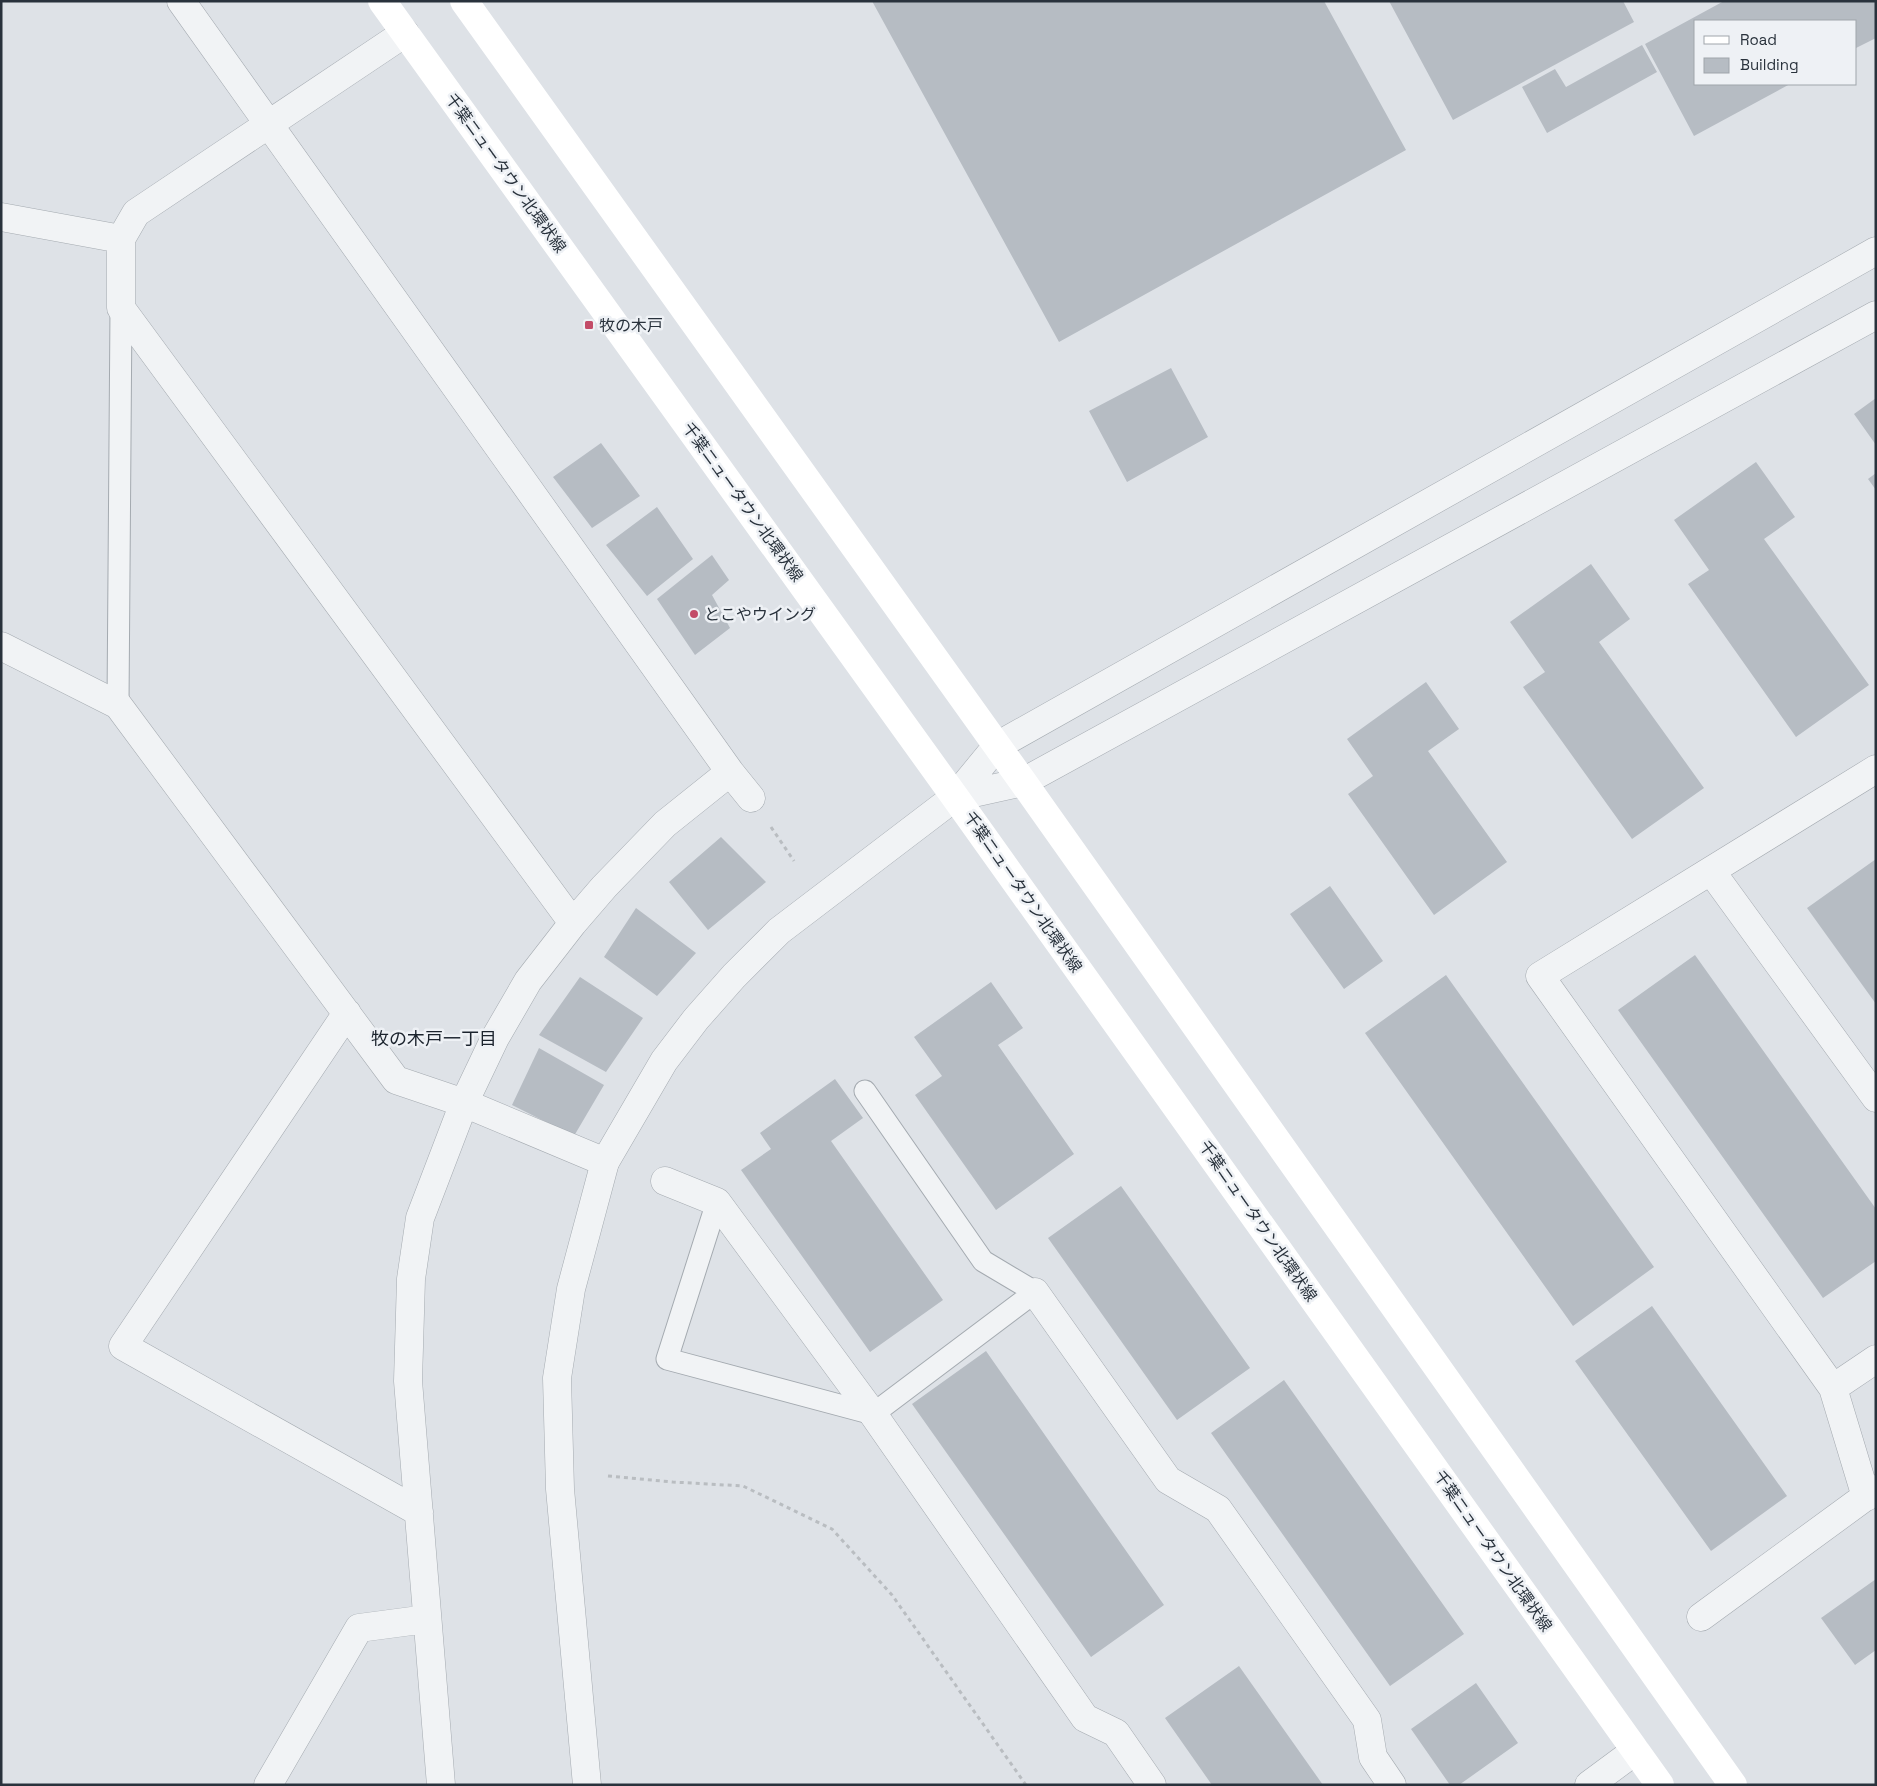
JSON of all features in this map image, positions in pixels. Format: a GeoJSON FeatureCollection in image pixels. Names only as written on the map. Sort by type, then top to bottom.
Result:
{"type":"FeatureCollection","features":[{"type":"Feature","properties":{"kind":"main road","name":"千葉ニュータウン北環状線"},"geometry":{"type":"LineString","coordinates":[[382,1],[955,797],[1660,1785]]}},
{"type":"Feature","properties":{"kind":"main road"},"geometry":{"type":"LineString","coordinates":[[464,1],[1023,782],[1733,1785]]}},
{"type":"Feature","properties":{"kind":"street"},"geometry":{"type":"LineString","coordinates":[[181,1],[730,772],[751,798]]}},
{"type":"Feature","properties":{"kind":"street"},"geometry":{"type":"LineString","coordinates":[[405,33],[136,214],[121,239],[121,308],[573,923]]}},
{"type":"Feature","properties":{"kind":"street"},"geometry":{"type":"LineString","coordinates":[[1,217],[121,239]]}},
{"type":"Feature","properties":{"kind":"street"},"geometry":{"type":"LineString","coordinates":[[587,1785],[560,1489],[557,1378],[570,1289],[605,1162],[664,1061],[696,1019],[734,976],[779,931],[955,797],[997,746],[1876,251]]}},
{"type":"Feature","properties":{"kind":"street"},"geometry":{"type":"LineString","coordinates":[[955,797],[1023,782],[1876,314]]}},
{"type":"Feature","properties":{"kind":"street"},"geometry":{"type":"LineString","coordinates":[[1,646],[118,704],[396,1080],[464,1103],[605,1162]]}},
{"type":"Feature","properties":{"kind":"street"},"geometry":{"type":"LineString","coordinates":[[1701,1617],[1871,1493],[1833,1388],[1540,976],[1876,769]]}},
{"type":"Feature","properties":{"kind":"street"},"geometry":{"type":"LineString","coordinates":[[441,1785],[408,1380],[411,1279],[420,1218],[464,1103],[496,1038],[528,981],[604,887],[665,824],[730,772]]}},
{"type":"Feature","properties":{"kind":"street"},"geometry":{"type":"LineString","coordinates":[[1711,871],[1876,1098]]}},
{"type":"Feature","properties":{"kind":"street"},"geometry":{"type":"LineString","coordinates":[[347,1014],[123,1346],[419,1512]]}},
{"type":"Feature","properties":{"kind":"street"},"geometry":{"type":"LineString","coordinates":[[665,1181],[717,1202],[873,1414],[1085,1718],[1116,1733],[1152,1785]]}},
{"type":"Feature","properties":{"kind":"street"},"geometry":{"type":"LineString","coordinates":[[1035,1292],[1168,1480],[1218,1509],[1367,1720],[1373,1758],[1392,1785]]}},
{"type":"Feature","properties":{"kind":"street"},"geometry":{"type":"LineString","coordinates":[[1833,1388],[1876,1359]]}},
{"type":"Feature","properties":{"kind":"street"},"geometry":{"type":"LineString","coordinates":[[268,1785],[359,1628],[427,1618]]}},
{"type":"Feature","properties":{"kind":"street"},"geometry":{"type":"LineString","coordinates":[[1589,1785],[1635,1751]]}},
{"type":"Feature","properties":{"kind":"lane"},"geometry":{"type":"LineString","coordinates":[[118,704],[121,308]]}},
{"type":"Feature","properties":{"kind":"lane"},"geometry":{"type":"LineString","coordinates":[[717,1202],[667,1359],[873,1414],[1035,1292],[983,1261],[865,1091]]}},
{"type":"Feature","properties":{"kind":"path"},"geometry":{"type":"LineString","coordinates":[[751,798],[794,861]]}},
{"type":"Feature","properties":{"kind":"path"},"geometry":{"type":"LineString","coordinates":[[608,1476],[743,1486],[832,1529],[892,1595],[1026,1785]]}},
{"type":"Feature","properties":{"kind":"building"},"geometry":{"type":"Polygon","coordinates":[[[872,1],[1324,1],[1406,150],[1059,342],[872,1]]]}},
{"type":"Feature","properties":{"kind":"building"},"geometry":{"type":"Polygon","coordinates":[[[1389,1],[1623,1],[1634,22],[1453,120],[1389,1]]]}},
{"type":"Feature","properties":{"kind":"building"},"geometry":{"type":"Polygon","coordinates":[[[1724,1],[1876,1],[1876,38],[1857,48],[1857,20],[1694,20],[1694,85],[1788,85],[1694,136],[1645,44],[1724,1]]]}},
{"type":"Feature","properties":{"kind":"building"},"geometry":{"type":"Polygon","coordinates":[[[1642,45],[1657,72],[1547,133],[1522,87],[1555,69],[1566,87],[1642,45]]]}},
{"type":"Feature","properties":{"kind":"building"},"geometry":{"type":"Polygon","coordinates":[[[1171,368],[1208,437],[1127,482],[1089,411],[1171,368]]]}},
{"type":"Feature","properties":{"kind":"building"},"geometry":{"type":"Polygon","coordinates":[[[1876,398],[1876,445],[1854,414],[1876,398]]]}},
{"type":"Feature","properties":{"kind":"building"},"geometry":{"type":"Polygon","coordinates":[[[601,443],[640,496],[592,528],[553,477],[601,443]]]}},
{"type":"Feature","properties":{"kind":"building"},"geometry":{"type":"Polygon","coordinates":[[[1756,462],[1795,517],[1764,539],[1869,685],[1796,737],[1688,584],[1709,570],[1674,520],[1756,462]]]}},
{"type":"Feature","properties":{"kind":"building"},"geometry":{"type":"Polygon","coordinates":[[[1876,473],[1876,490],[1868,479],[1876,473]]]}},
{"type":"Feature","properties":{"kind":"building"},"geometry":{"type":"Polygon","coordinates":[[[657,507],[693,559],[647,596],[606,545],[657,507]]]}},
{"type":"Feature","properties":{"kind":"building","name":"とこやウイング"},"geometry":{"type":"Polygon","coordinates":[[[712,555],[729,580],[712,595],[730,628],[695,655],[657,599],[712,555]]]}},
{"type":"Feature","properties":{"kind":"building"},"geometry":{"type":"Polygon","coordinates":[[[1591,564],[1630,619],[1599,642],[1704,788],[1632,839],[1523,687],[1545,672],[1510,622],[1591,564]]]}},
{"type":"Feature","properties":{"kind":"building"},"geometry":{"type":"Polygon","coordinates":[[[1426,682],[1459,729],[1428,751],[1507,862],[1434,915],[1348,794],[1373,776],[1347,739],[1426,682]]]}},
{"type":"Feature","properties":{"kind":"building"},"geometry":{"type":"Polygon","coordinates":[[[721,837],[766,882],[708,930],[669,882],[721,837]]]}},
{"type":"Feature","properties":{"kind":"building"},"geometry":{"type":"Polygon","coordinates":[[[1876,859],[1876,1004],[1807,908],[1876,859]]]}},
{"type":"Feature","properties":{"kind":"building"},"geometry":{"type":"Polygon","coordinates":[[[1330,886],[1383,961],[1344,989],[1290,914],[1330,886]]]}},
{"type":"Feature","properties":{"kind":"building"},"geometry":{"type":"Polygon","coordinates":[[[636,908],[696,953],[657,996],[604,957],[636,908]]]}},
{"type":"Feature","properties":{"kind":"building"},"geometry":{"type":"Polygon","coordinates":[[[1695,955],[1876,1209],[1876,1261],[1823,1298],[1618,1010],[1695,955]]]}},
{"type":"Feature","properties":{"kind":"building"},"geometry":{"type":"Polygon","coordinates":[[[1446,975],[1654,1267],[1573,1326],[1365,1033],[1446,975]]]}},
{"type":"Feature","properties":{"kind":"building"},"geometry":{"type":"Polygon","coordinates":[[[580,977],[643,1018],[606,1072],[539,1035],[580,977]]]}},
{"type":"Feature","properties":{"kind":"building"},"geometry":{"type":"Polygon","coordinates":[[[991,982],[1023,1028],[998,1045],[1074,1154],[996,1210],[915,1095],[942,1076],[914,1037],[991,982]]]}},
{"type":"Feature","properties":{"kind":"building"},"geometry":{"type":"Polygon","coordinates":[[[539,1048],[604,1085],[574,1136],[512,1105],[539,1048]]]}},
{"type":"Feature","properties":{"kind":"building"},"geometry":{"type":"Polygon","coordinates":[[[835,1079],[863,1118],[831,1141],[943,1300],[870,1352],[741,1170],[771,1149],[760,1133],[835,1079]]]}},
{"type":"Feature","properties":{"kind":"building"},"geometry":{"type":"Polygon","coordinates":[[[1121,1186],[1250,1368],[1177,1420],[1048,1238],[1121,1186]]]}},
{"type":"Feature","properties":{"kind":"building"},"geometry":{"type":"Polygon","coordinates":[[[1652,1306],[1787,1496],[1711,1551],[1575,1361],[1652,1306]]]}},
{"type":"Feature","properties":{"kind":"building"},"geometry":{"type":"Polygon","coordinates":[[[986,1351],[1164,1605],[1091,1657],[912,1404],[986,1351]]]}},
{"type":"Feature","properties":{"kind":"building"},"geometry":{"type":"Polygon","coordinates":[[[1284,1380],[1464,1634],[1390,1686],[1211,1433],[1284,1380]]]}},
{"type":"Feature","properties":{"kind":"building"},"geometry":{"type":"Polygon","coordinates":[[[1876,1579],[1876,1650],[1855,1665],[1821,1618],[1876,1579]]]}},
{"type":"Feature","properties":{"kind":"building"},"geometry":{"type":"Polygon","coordinates":[[[1239,1666],[1323,1785],[1212,1785],[1165,1718],[1239,1666]]]}},
{"type":"Feature","properties":{"kind":"building"},"geometry":{"type":"Polygon","coordinates":[[[1476,1683],[1518,1743],[1459,1785],[1450,1785],[1411,1729],[1476,1683]]]}},
{"type":"Feature","properties":{"kind":"place","name":"牧の木戸"},"geometry":{"type":"Point","coordinates":[589,325]}},
{"type":"Feature","properties":{"kind":"place","name":"とこやウイング"},"geometry":{"type":"Point","coordinates":[694,614]}},
{"type":"Feature","properties":{"kind":"district","name":"牧の木戸一丁目"},"geometry":{"type":"Point","coordinates":[434,1038]}}]}
